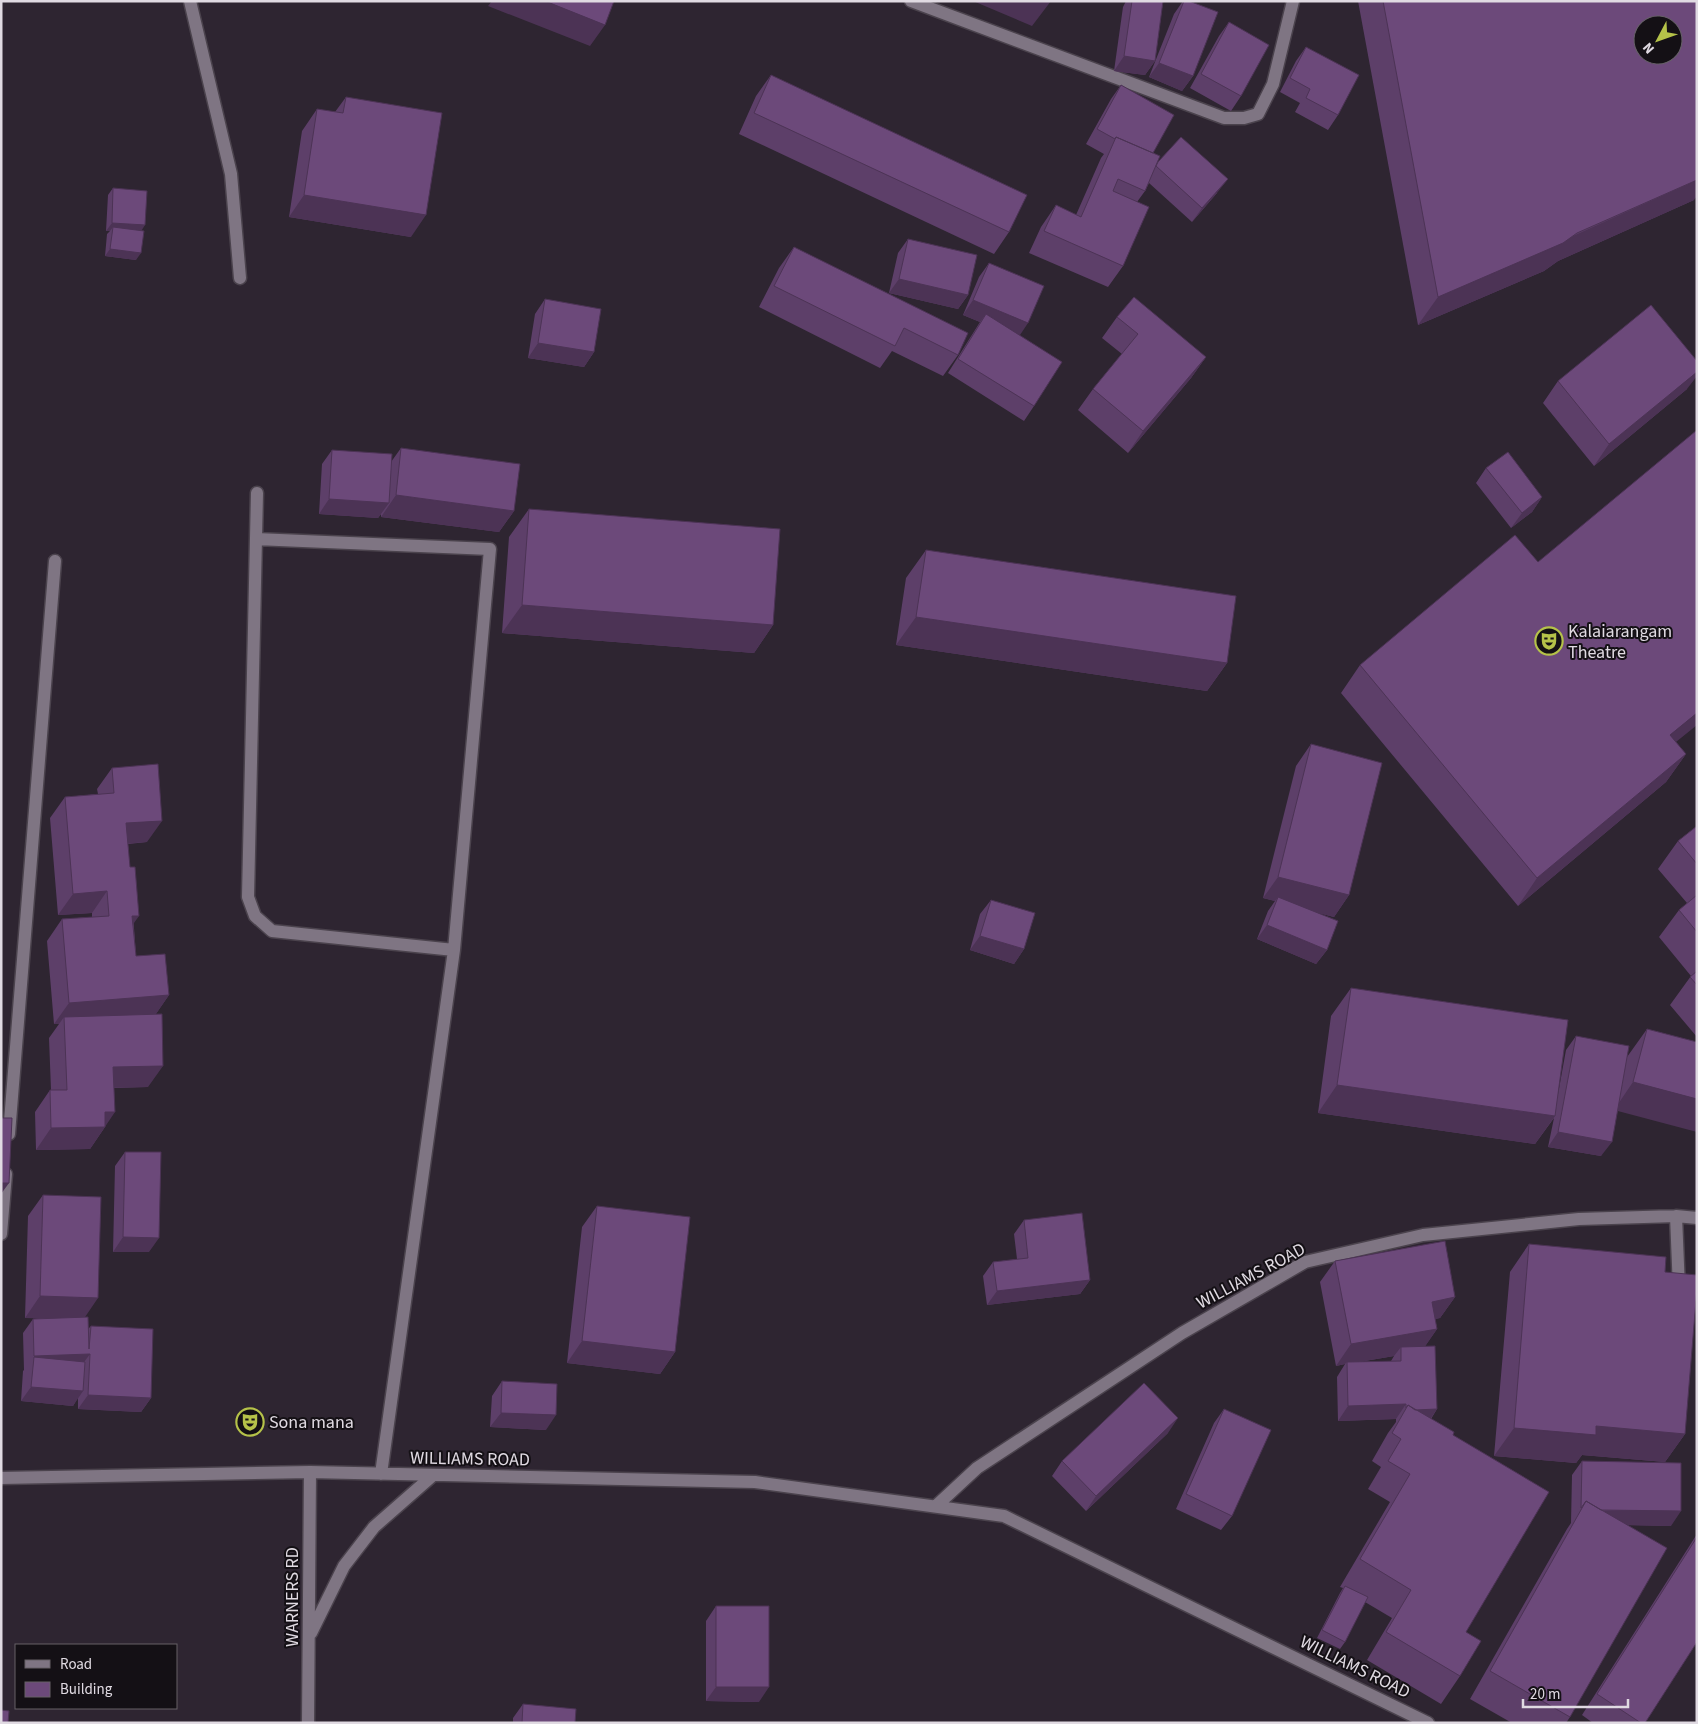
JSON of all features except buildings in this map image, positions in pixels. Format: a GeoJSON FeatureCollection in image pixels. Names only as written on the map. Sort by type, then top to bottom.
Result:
{"type":"FeatureCollection","features":[{"type":"Feature","properties":{"kind":"street"},"geometry":{"type":"LineString","coordinates":[[190,1],[231,174],[240,278]]}},
{"type":"Feature","properties":{"kind":"street"},"geometry":{"type":"LineString","coordinates":[[911,1],[1224,118],[1244,118],[1258,114],[1273,84],[1293,1]]}},
{"type":"Feature","properties":{"kind":"street"},"geometry":{"type":"LineString","coordinates":[[258,493],[248,897],[255,916],[272,931],[454,950]]}},
{"type":"Feature","properties":{"kind":"street"},"geometry":{"type":"LineString","coordinates":[[256,539],[490,549],[454,950],[381,1474]]}},
{"type":"Feature","properties":{"kind":"street"},"geometry":{"type":"LineString","coordinates":[[8,1145],[55,561]]}},
{"type":"Feature","properties":{"kind":"street"},"geometry":{"type":"LineString","coordinates":[[1,1234],[7,1164]]}},
{"type":"Feature","properties":{"kind":"street"},"geometry":{"type":"LineString","coordinates":[[1676,1216],[1679,1306]]}},
{"type":"Feature","properties":{"kind":"street","name":"WILLIAMS ROAD"},"geometry":{"type":"LineString","coordinates":[[936,1506],[985,1462],[1182,1333],[1305,1262],[1422,1235],[1579,1219],[1676,1216],[1697,1218]]}},
{"type":"Feature","properties":{"kind":"street","name":"WILLIAMS ROAD"},"geometry":{"type":"LineString","coordinates":[[1,1478],[310,1472],[431,1477],[755,1482],[1004,1516],[1428,1723]]}},
{"type":"Feature","properties":{"kind":"street","name":"WARNERS RD"},"geometry":{"type":"LineString","coordinates":[[308,1723],[310,1472]]}},
{"type":"Feature","properties":{"kind":"street"},"geometry":{"type":"LineString","coordinates":[[309,1637],[344,1566],[374,1527],[431,1477]]}},
{"type":"Feature","properties":{"kind":"place","name":"Kalaiarangam Theatre"},"geometry":{"type":"Point","coordinates":[1549,641]}},
{"type":"Feature","properties":{"kind":"place","name":"Sona mana"},"geometry":{"type":"Point","coordinates":[250,1422]}}]}
